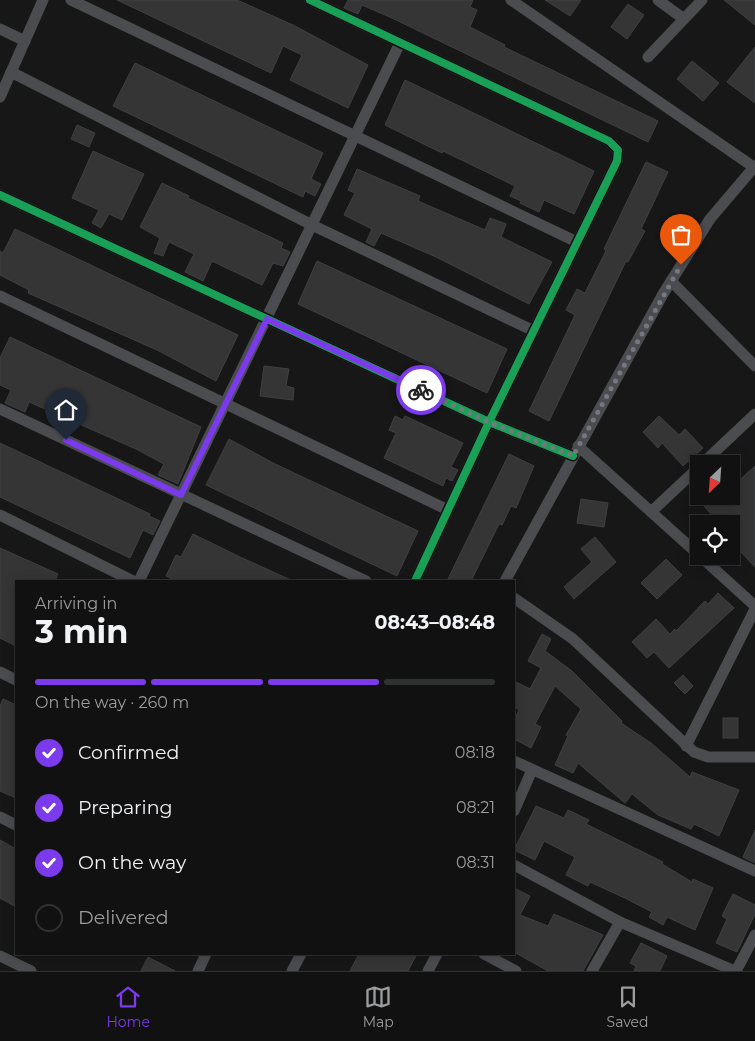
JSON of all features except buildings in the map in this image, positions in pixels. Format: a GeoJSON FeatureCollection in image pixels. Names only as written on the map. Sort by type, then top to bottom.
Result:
{"type":"FeatureCollection","features":[{"type":"Feature","properties":{"kind":"street"},"geometry":{"type":"LineString","coordinates":[[0,97],[44,0]]}},
{"type":"Feature","properties":{"kind":"street"},"geometry":{"type":"LineString","coordinates":[[71,0],[577,242]]}},
{"type":"Feature","properties":{"kind":"street"},"geometry":{"type":"LineString","coordinates":[[310,0],[608,141],[618,150],[617,161],[489,422],[415,580]]}},
{"type":"Feature","properties":{"kind":"street"},"geometry":{"type":"LineString","coordinates":[[505,580],[671,281],[710,219],[755,167],[511,0]]}},
{"type":"Feature","properties":{"kind":"street"},"geometry":{"type":"LineString","coordinates":[[658,0],[684,19]]}},
{"type":"Feature","properties":{"kind":"street"},"geometry":{"type":"LineString","coordinates":[[648,57],[702,0]]}},
{"type":"Feature","properties":{"kind":"street"},"geometry":{"type":"LineString","coordinates":[[0,29],[25,41]]}},
{"type":"Feature","properties":{"kind":"street"},"geometry":{"type":"LineString","coordinates":[[139,580],[400,43]]}},
{"type":"Feature","properties":{"kind":"street"},"geometry":{"type":"LineString","coordinates":[[11,72],[312,225],[534,331]]}},
{"type":"Feature","properties":{"kind":"street"},"geometry":{"type":"LineString","coordinates":[[0,195],[489,422],[576,451],[651,512],[690,547]]}},
{"type":"Feature","properties":{"kind":"street"},"geometry":{"type":"LineString","coordinates":[[671,281],[755,366]]}},
{"type":"Feature","properties":{"kind":"street"},"geometry":{"type":"LineString","coordinates":[[0,296],[226,402],[448,510]]}},
{"type":"Feature","properties":{"kind":"street"},"geometry":{"type":"LineString","coordinates":[[0,409],[364,580]]}},
{"type":"Feature","properties":{"kind":"street"},"geometry":{"type":"LineString","coordinates":[[712,455],[755,414]]}},
{"type":"Feature","properties":{"kind":"street"},"geometry":{"type":"LineString","coordinates":[[651,512],[690,475]]}},
{"type":"Feature","properties":{"kind":"street"},"geometry":{"type":"LineString","coordinates":[[0,515],[131,580]]}},
{"type":"Feature","properties":{"kind":"street"},"geometry":{"type":"LineString","coordinates":[[686,746],[755,607],[710,565]]}},
{"type":"Feature","properties":{"kind":"street"},"geometry":{"type":"LineString","coordinates":[[515,599],[573,639],[694,752],[708,757],[755,756]]}},
{"type":"Feature","properties":{"kind":"street"},"geometry":{"type":"LineString","coordinates":[[0,672],[15,680]]}},
{"type":"Feature","properties":{"kind":"street"},"geometry":{"type":"LineString","coordinates":[[515,762],[755,871]]}},
{"type":"Feature","properties":{"kind":"street"},"geometry":{"type":"LineString","coordinates":[[515,809],[532,770]]}},
{"type":"Feature","properties":{"kind":"street"},"geometry":{"type":"LineString","coordinates":[[0,817],[15,824]]}},
{"type":"Feature","properties":{"kind":"street"},"geometry":{"type":"LineString","coordinates":[[515,866],[620,922],[736,971],[755,935]]}},
{"type":"Feature","properties":{"kind":"street"},"geometry":{"type":"LineString","coordinates":[[592,971],[620,922]]}},
{"type":"Feature","properties":{"kind":"street"},"geometry":{"type":"LineString","coordinates":[[198,971],[206,955]]}},
{"type":"Feature","properties":{"kind":"street"},"geometry":{"type":"LineString","coordinates":[[292,971],[300,955]]}},
{"type":"Feature","properties":{"kind":"street"},"geometry":{"type":"LineString","coordinates":[[428,971],[436,955]]}},
{"type":"Feature","properties":{"kind":"street"},"geometry":{"type":"LineString","coordinates":[[486,955],[516,971]]}},
{"type":"Feature","properties":{"kind":"street"},"geometry":{"type":"LineString","coordinates":[[0,956],[31,971]]}},
{"type":"Feature","properties":{"kind":"cycle path"},"geometry":{"type":"LineString","coordinates":[[310,0],[609,141],[618,150],[617,161],[489,422],[415,580]]}},
{"type":"Feature","properties":{"kind":"cycle path"},"geometry":{"type":"LineString","coordinates":[[0,195],[489,422],[573,456]]}},
{"type":"Feature","properties":{"kind":"way so far"},"geometry":{"type":"LineString","coordinates":[[421,390],[489,422],[573,456],[681,265]]}},
{"type":"Feature","properties":{"kind":"route"},"geometry":{"type":"LineString","coordinates":[[66,440],[181,495],[267,319],[421,390]]}}]}
